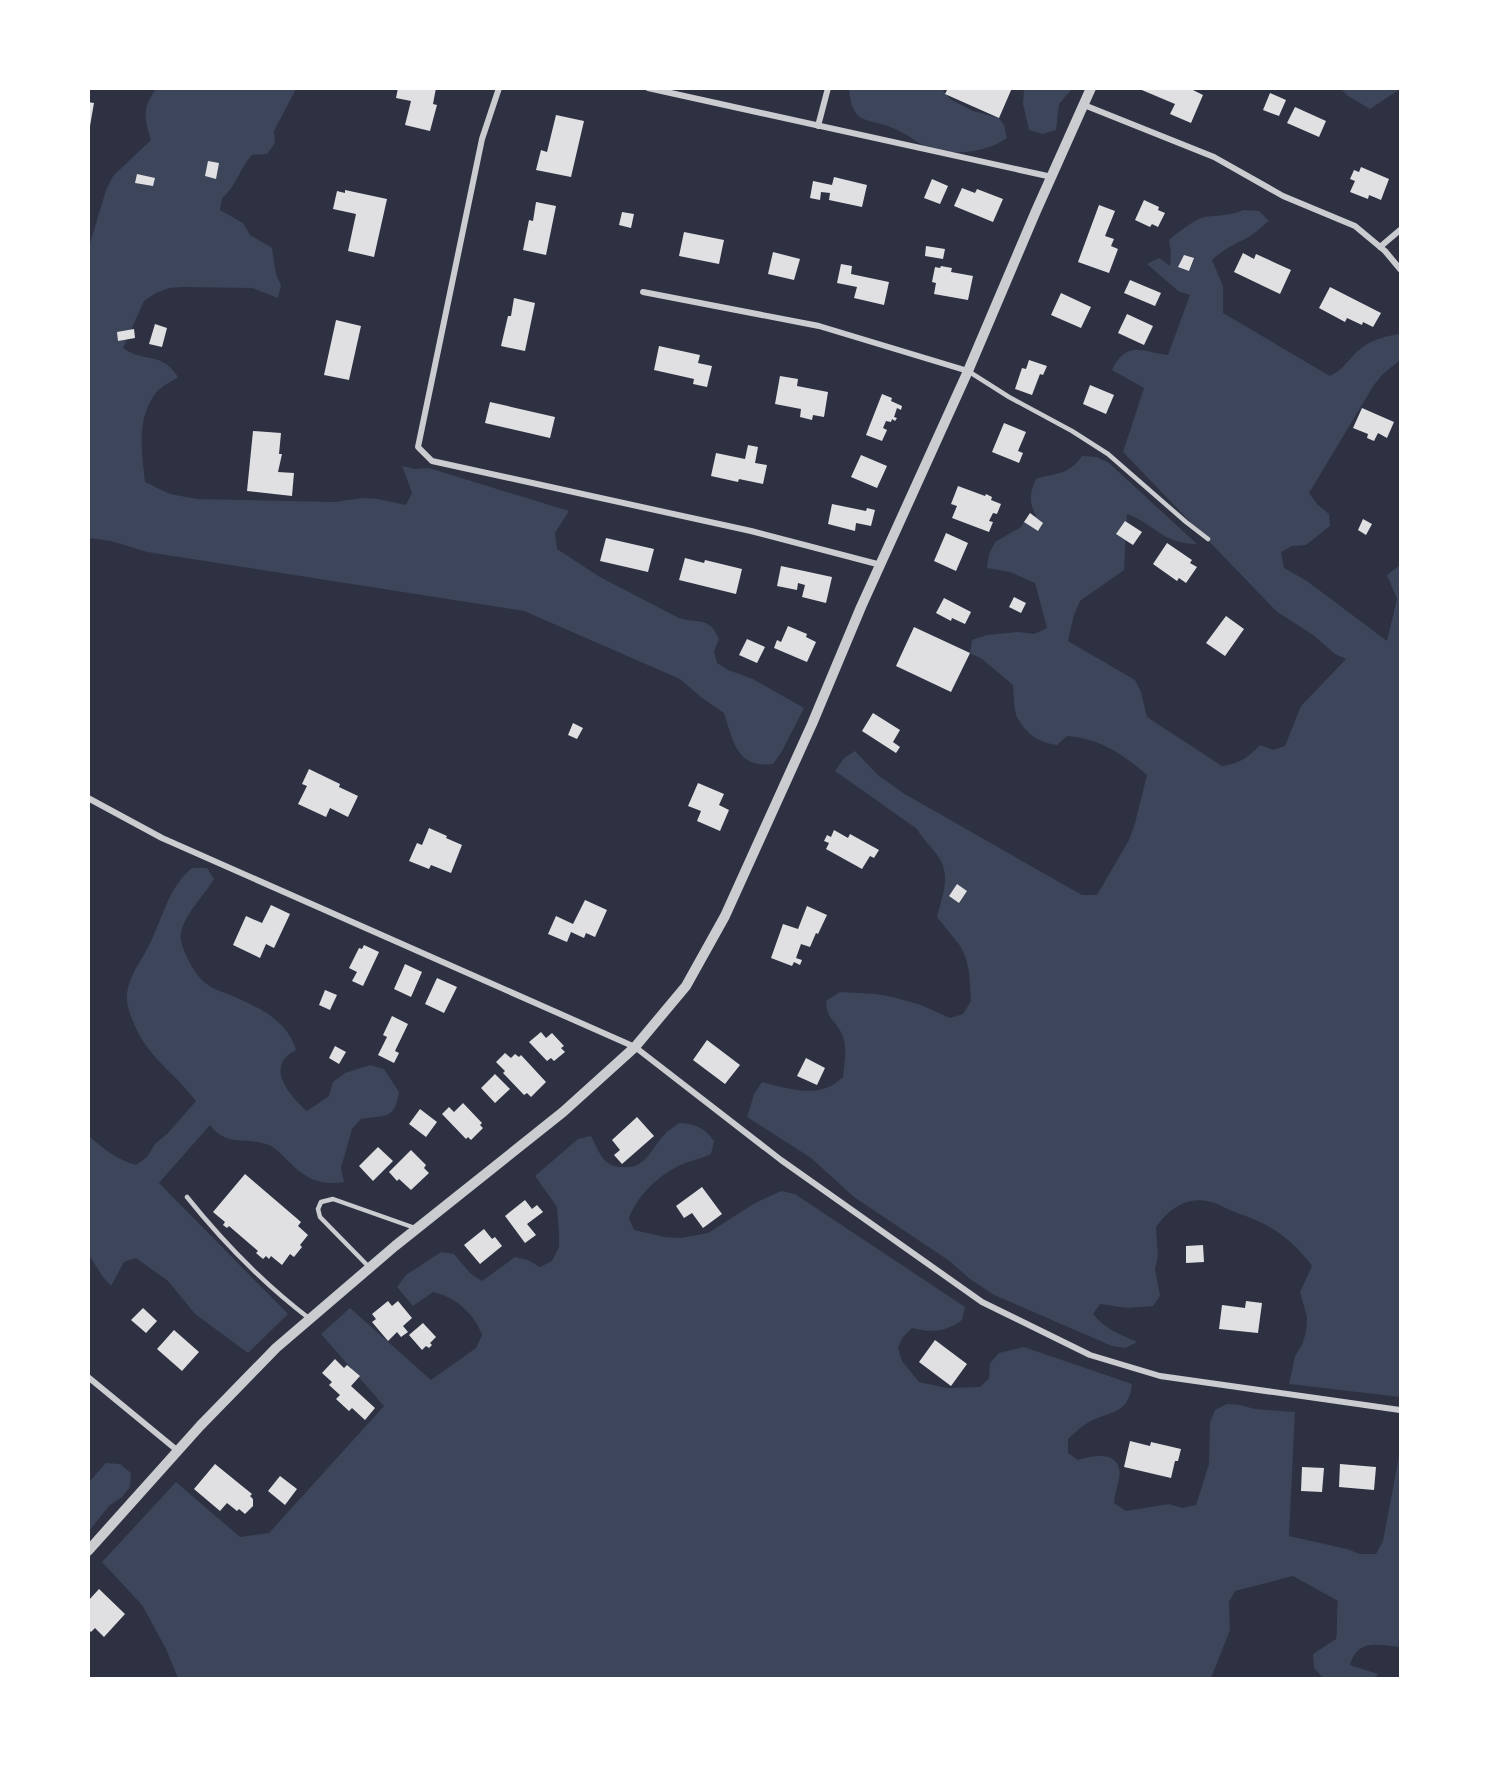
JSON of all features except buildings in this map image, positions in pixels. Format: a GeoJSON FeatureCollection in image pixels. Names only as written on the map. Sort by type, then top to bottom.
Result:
{"type":"FeatureCollection","features":[{"type":"Feature","properties":{"kind":"street"},"geometry":{"type":"LineString","coordinates":[[499,88],[482,139],[418,447],[432,461],[751,531],[880,565]]}},
{"type":"Feature","properties":{"kind":"street"},"geometry":{"type":"LineString","coordinates":[[648,88],[1052,177]]}},
{"type":"Feature","properties":{"kind":"street"},"geometry":{"type":"LineString","coordinates":[[818,126],[828,88]]}},
{"type":"Feature","properties":{"kind":"street"},"geometry":{"type":"LineString","coordinates":[[88,1551],[178,1451],[276,1348],[418,1228],[563,1112],[635,1047],[686,986],[725,915],[812,724],[1091,88]]}},
{"type":"Feature","properties":{"kind":"street"},"geometry":{"type":"LineString","coordinates":[[1084,105],[1214,158],[1283,196],[1355,226],[1380,246],[1401,268]]}},
{"type":"Feature","properties":{"kind":"street"},"geometry":{"type":"LineString","coordinates":[[1380,246],[1401,230]]}},
{"type":"Feature","properties":{"kind":"street"},"geometry":{"type":"LineString","coordinates":[[643,292],[819,326],[968,371]]}},
{"type":"Feature","properties":{"kind":"street"},"geometry":{"type":"LineString","coordinates":[[88,798],[162,838],[635,1047],[781,1160],[982,1302],[1090,1355],[1160,1376],[1401,1410]]}},
{"type":"Feature","properties":{"kind":"street"},"geometry":{"type":"LineString","coordinates":[[88,1377],[178,1451]]}},
{"type":"Feature","properties":{"kind":"lane"},"geometry":{"type":"LineString","coordinates":[[968,371],[1108,454],[1208,539]]}},
{"type":"Feature","properties":{"kind":"lane"},"geometry":{"type":"LineString","coordinates":[[187,1197],[208,1223],[277,1294],[310,1319]]}},
{"type":"Feature","properties":{"kind":"lane"},"geometry":{"type":"LineString","coordinates":[[370,1268],[321,1217],[318,1209],[321,1202],[333,1199],[418,1228]]}},
{"type":"Feature","properties":{"kind":"shaded area"},"geometry":{"type":"Polygon","coordinates":[[[1400,88],[1370,109],[1341,89],[1400,88]]]}},
{"type":"Feature","properties":{"kind":"shaded area"},"geometry":{"type":"Polygon","coordinates":[[[156,89],[296,89],[274,131],[275,143],[267,154],[252,155],[222,198],[220,210],[243,223],[250,235],[272,248],[276,274],[281,285],[278,298],[252,288],[169,288],[144,301],[123,348],[138,355],[159,360],[172,369],[178,377],[157,391],[145,415],[142,437],[145,482],[170,494],[197,499],[334,502],[363,498],[406,505],[412,493],[402,466],[415,469],[429,468],[569,511],[555,533],[557,549],[600,577],[679,618],[707,624],[719,639],[714,651],[717,663],[728,670],[753,679],[804,708],[773,764],[751,762],[744,757],[734,743],[724,713],[680,679],[524,611],[147,552],[111,541],[89,538],[88,250],[106,190],[113,176],[151,140],[146,108],[156,89]]]}},
{"type":"Feature","properties":{"kind":"shaded area"},"geometry":{"type":"Polygon","coordinates":[[[849,89],[942,89],[950,99],[973,111],[999,118],[1004,125],[1007,138],[990,147],[971,151],[951,152],[932,149],[900,131],[863,119],[854,110],[849,89]]]}},
{"type":"Feature","properties":{"kind":"shaded area"},"geometry":{"type":"Polygon","coordinates":[[[1024,89],[1072,89],[1059,104],[1056,130],[1043,134],[1029,130],[1023,104],[1024,89]]]}},
{"type":"Feature","properties":{"kind":"shaded area"},"geometry":{"type":"Polygon","coordinates":[[[1243,210],[1259,211],[1269,221],[1212,260],[1223,286],[1223,313],[1330,376],[1340,370],[1368,343],[1400,334],[1400,360],[1374,385],[1309,493],[1329,514],[1330,526],[1306,545],[1292,546],[1281,552],[1284,568],[1307,581],[1387,641],[1397,599],[1387,575],[1400,565],[1400,1397],[1289,1384],[1295,1356],[1306,1332],[1307,1317],[1300,1292],[1312,1266],[1279,1233],[1249,1217],[1202,1200],[1186,1202],[1173,1209],[1156,1227],[1158,1256],[1155,1269],[1160,1296],[1153,1306],[1127,1308],[1100,1304],[1093,1314],[1118,1334],[1137,1342],[1125,1348],[1112,1346],[994,1295],[948,1260],[854,1197],[811,1158],[747,1117],[754,1094],[762,1082],[794,1090],[815,1091],[834,1084],[843,1077],[844,1039],[830,1016],[826,1001],[840,992],[893,997],[921,1005],[950,1018],[963,1014],[971,1001],[966,959],[961,947],[937,917],[945,883],[940,859],[917,829],[835,771],[844,758],[855,751],[878,775],[903,793],[1082,895],[1097,895],[1129,840],[1147,775],[1110,748],[1089,740],[1067,736],[1057,745],[1034,737],[1016,716],[1013,685],[982,659],[970,653],[972,640],[987,635],[1019,632],[1034,634],[1047,628],[1035,583],[1010,572],[987,568],[989,554],[995,542],[1036,516],[1031,498],[1036,479],[1067,470],[1082,456],[1097,457],[1109,463],[1197,544],[1175,541],[1127,514],[1124,570],[1080,601],[1068,641],[1135,680],[1141,692],[1147,717],[1222,766],[1243,759],[1260,745],[1273,750],[1285,746],[1301,706],[1346,659],[1335,654],[1313,635],[1276,611],[1123,452],[1144,388],[1112,370],[1123,354],[1129,351],[1143,350],[1168,355],[1190,295],[1178,291],[1147,264],[1159,258],[1170,266],[1169,240],[1196,220],[1243,210]]]}},
{"type":"Feature","properties":{"kind":"shaded area"},"geometry":{"type":"Polygon","coordinates":[[[192,868],[207,868],[214,879],[183,926],[181,939],[185,953],[191,966],[207,984],[259,1009],[286,1030],[296,1050],[282,1064],[281,1072],[287,1089],[293,1097],[307,1111],[329,1096],[333,1082],[345,1073],[370,1065],[384,1069],[399,1092],[392,1112],[383,1116],[361,1119],[352,1129],[341,1168],[344,1182],[319,1182],[300,1172],[269,1145],[223,1137],[210,1125],[159,1183],[288,1314],[248,1353],[195,1314],[168,1281],[136,1258],[124,1262],[111,1286],[89,1255],[89,1136],[116,1157],[136,1165],[147,1157],[155,1144],[168,1133],[196,1101],[145,1044],[132,1019],[127,996],[132,975],[149,945],[168,900],[184,875],[192,868]]]}},
{"type":"Feature","properties":{"kind":"shaded area"},"geometry":{"type":"Polygon","coordinates":[[[679,1123],[694,1125],[707,1132],[714,1141],[711,1154],[676,1167],[651,1185],[638,1201],[629,1218],[634,1230],[681,1238],[708,1233],[755,1203],[781,1191],[795,1194],[965,1307],[962,1320],[950,1327],[932,1331],[912,1328],[903,1337],[898,1348],[902,1361],[919,1382],[947,1388],[980,1387],[989,1378],[990,1363],[999,1353],[1024,1347],[1132,1384],[1130,1395],[1122,1407],[1086,1424],[1068,1439],[1068,1453],[1078,1460],[1100,1456],[1113,1459],[1117,1463],[1119,1479],[1114,1503],[1126,1511],[1169,1504],[1182,1508],[1196,1505],[1209,1464],[1210,1422],[1215,1410],[1227,1404],[1295,1412],[1289,1536],[1360,1554],[1376,1554],[1383,1541],[1400,1451],[1400,1647],[1370,1645],[1358,1651],[1350,1665],[1378,1674],[1375,1678],[1323,1678],[1314,1668],[1313,1654],[1336,1639],[1338,1601],[1293,1576],[1235,1591],[1229,1602],[1230,1630],[1211,1678],[178,1678],[166,1649],[142,1605],[102,1562],[176,1482],[240,1537],[269,1533],[384,1406],[321,1334],[350,1308],[431,1380],[476,1348],[482,1335],[469,1313],[449,1297],[433,1292],[413,1306],[397,1287],[406,1275],[441,1252],[454,1254],[471,1274],[482,1281],[515,1257],[528,1260],[540,1267],[552,1261],[559,1247],[557,1207],[535,1176],[578,1139],[591,1136],[602,1157],[608,1163],[619,1167],[637,1165],[647,1157],[666,1133],[679,1123]]]}},
{"type":"Feature","properties":{"kind":"shaded area"},"geometry":{"type":"Polygon","coordinates":[[[106,1463],[120,1464],[131,1473],[130,1487],[122,1497],[109,1506],[89,1531],[89,1482],[106,1463]]]}}]}
